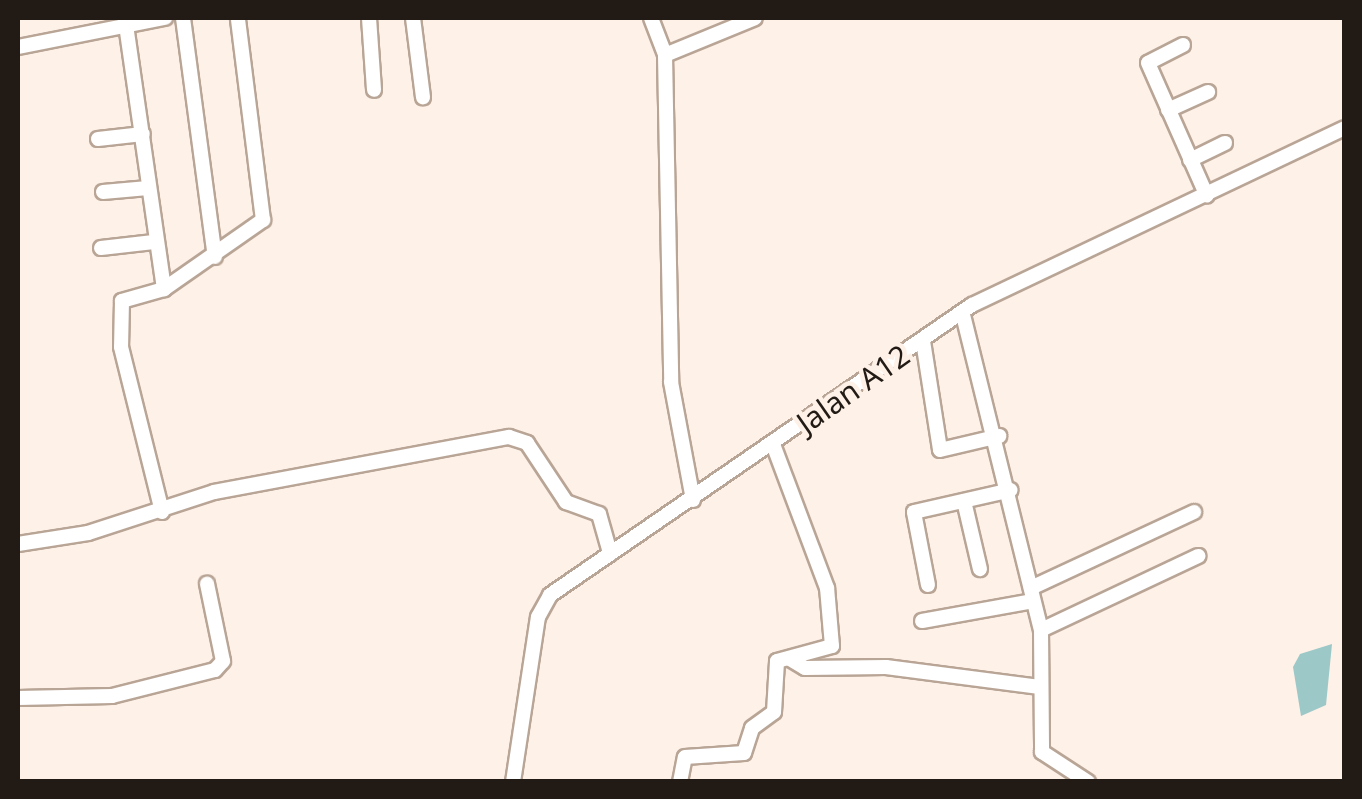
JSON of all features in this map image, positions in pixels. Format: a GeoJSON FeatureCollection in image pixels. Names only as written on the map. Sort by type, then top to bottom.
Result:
{"type":"FeatureCollection","features":[{"type":"Feature","properties":{"kind":"street"},"geometry":{"type":"LineString","coordinates":[[18,47],[124,21],[165,18]]}},
{"type":"Feature","properties":{"kind":"street"},"geometry":{"type":"LineString","coordinates":[[183,18],[216,257]]}},
{"type":"Feature","properties":{"kind":"street"},"geometry":{"type":"LineString","coordinates":[[162,512],[119,312],[128,297],[164,289],[216,257],[263,220],[238,18]]}},
{"type":"Feature","properties":{"kind":"street"},"geometry":{"type":"LineString","coordinates":[[369,18],[374,90]]}},
{"type":"Feature","properties":{"kind":"street"},"geometry":{"type":"LineString","coordinates":[[413,18],[423,97]]}},
{"type":"Feature","properties":{"kind":"street"},"geometry":{"type":"LineString","coordinates":[[651,18],[665,54],[671,382],[693,500]]}},
{"type":"Feature","properties":{"kind":"street"},"geometry":{"type":"LineString","coordinates":[[665,54],[754,18]]}},
{"type":"Feature","properties":{"kind":"street"},"geometry":{"type":"LineString","coordinates":[[124,21],[164,289]]}},
{"type":"Feature","properties":{"kind":"street"},"geometry":{"type":"LineString","coordinates":[[1183,45],[1149,58],[1207,196]]}},
{"type":"Feature","properties":{"kind":"street"},"geometry":{"type":"LineString","coordinates":[[1168,110],[1208,92]]}},
{"type":"Feature","properties":{"kind":"street","name":"Jalan A12"},"geometry":{"type":"LineString","coordinates":[[513,782],[540,608],[610,553],[963,315],[1344,128]]}},
{"type":"Feature","properties":{"kind":"street"},"geometry":{"type":"LineString","coordinates":[[98,138],[143,134]]}},
{"type":"Feature","properties":{"kind":"street"},"geometry":{"type":"LineString","coordinates":[[1190,160],[1225,143]]}},
{"type":"Feature","properties":{"kind":"street"},"geometry":{"type":"LineString","coordinates":[[103,192],[148,188]]}},
{"type":"Feature","properties":{"kind":"street"},"geometry":{"type":"LineString","coordinates":[[101,248],[154,242]]}},
{"type":"Feature","properties":{"kind":"street"},"geometry":{"type":"LineString","coordinates":[[963,315],[999,436],[1041,630],[1044,759],[1088,782]]}},
{"type":"Feature","properties":{"kind":"street"},"geometry":{"type":"LineString","coordinates":[[923,341],[940,450],[999,436]]}},
{"type":"Feature","properties":{"kind":"street"},"geometry":{"type":"LineString","coordinates":[[18,544],[162,512],[214,492],[509,437],[530,447],[566,502],[599,514],[610,553]]}},
{"type":"Feature","properties":{"kind":"street"},"geometry":{"type":"LineString","coordinates":[[680,782],[685,757],[744,753],[752,728],[774,712],[776,664],[832,646],[833,627],[773,444]]}},
{"type":"Feature","properties":{"kind":"street"},"geometry":{"type":"LineString","coordinates":[[928,585],[914,512],[1010,490]]}},
{"type":"Feature","properties":{"kind":"street"},"geometry":{"type":"LineString","coordinates":[[964,501],[980,568]]}},
{"type":"Feature","properties":{"kind":"street"},"geometry":{"type":"LineString","coordinates":[[922,621],[1032,594],[1194,512]]}},
{"type":"Feature","properties":{"kind":"street"},"geometry":{"type":"LineString","coordinates":[[1041,630],[1198,556]]}},
{"type":"Feature","properties":{"kind":"street"},"geometry":{"type":"LineString","coordinates":[[18,698],[112,696],[216,670],[223,660],[207,584]]}},
{"type":"Feature","properties":{"kind":"street"},"geometry":{"type":"LineString","coordinates":[[790,659],[805,668],[886,667],[1040,688]]}},
{"type":"Feature","properties":{"kind":"water"},"geometry":{"type":"Polygon","coordinates":[[[1332,644],[1326,705],[1301,716],[1293,667],[1300,654],[1332,644]]]}}]}
